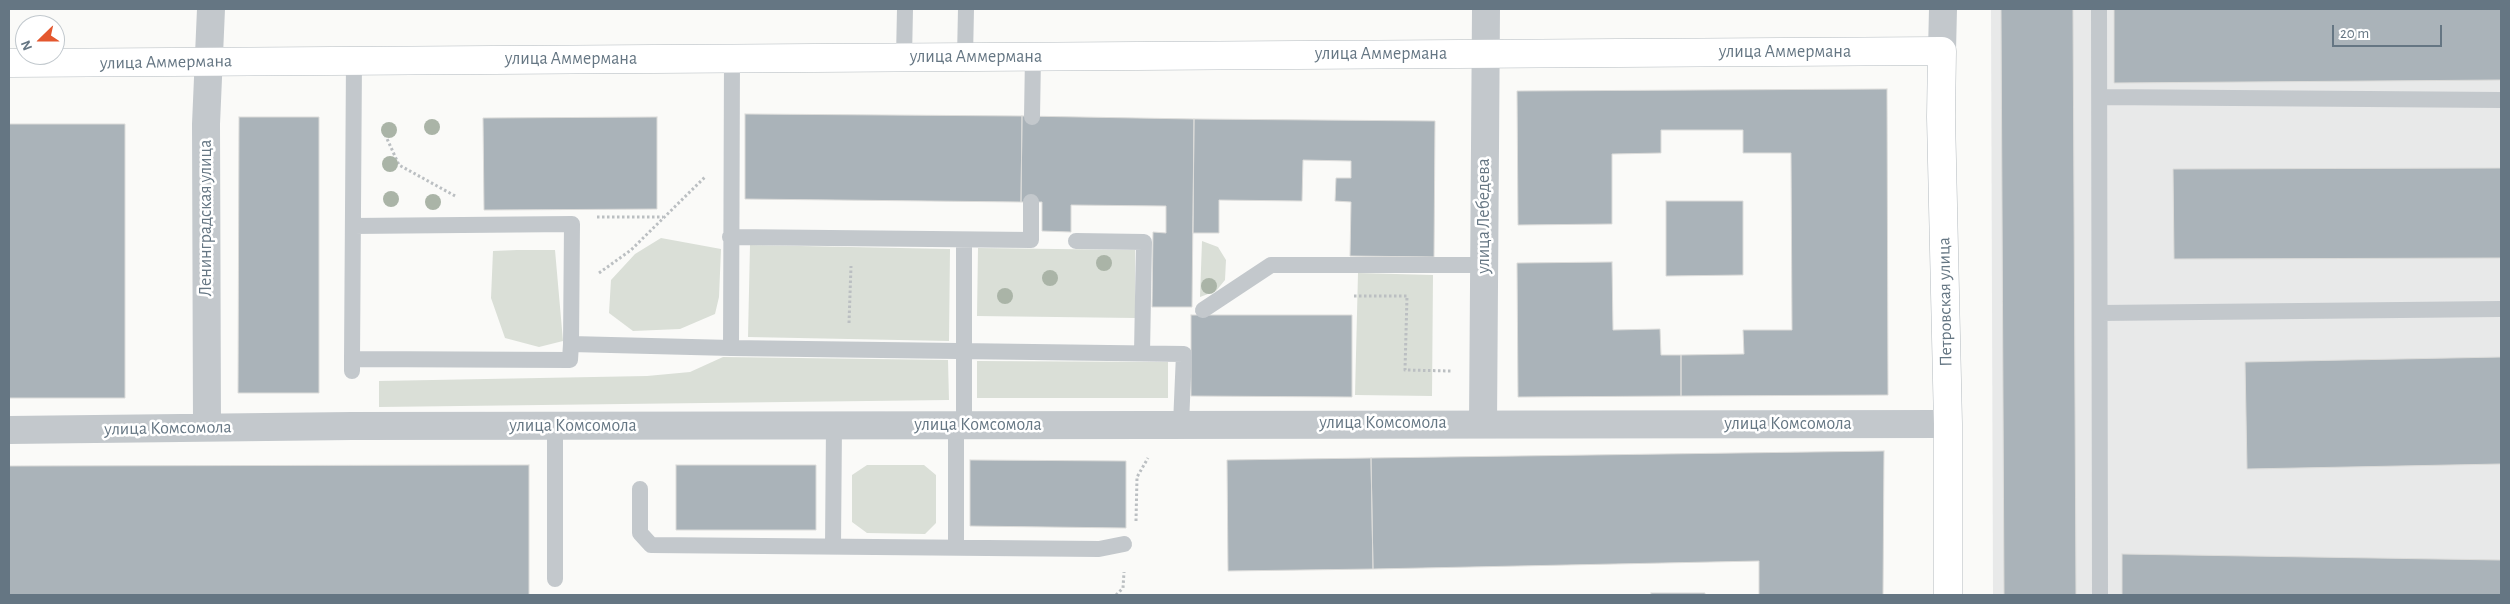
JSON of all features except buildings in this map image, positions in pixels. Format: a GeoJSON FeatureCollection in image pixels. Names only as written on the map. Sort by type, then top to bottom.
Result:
{"type":"FeatureCollection","features":[{"type":"Feature","properties":{"kind":"street","name":"Ленинградская улица"},"geometry":{"type":"LineString","coordinates":[[207,427],[206,124],[211,9]]}},
{"type":"Feature","properties":{"kind":"street","name":"улица Лебедева"},"geometry":{"type":"LineString","coordinates":[[1483,423],[1486,9]]}},
{"type":"Feature","properties":{"kind":"street","name":"Петровская улица"},"geometry":{"type":"LineString","coordinates":[[1943,9],[1941,117],[1948,424],[1948,595]]}},
{"type":"Feature","properties":{"kind":"street","name":"улица Аммермана"},"geometry":{"type":"LineString","coordinates":[[9,63],[1942,51]]}},
{"type":"Feature","properties":{"kind":"street","name":"улица Комсомола"},"geometry":{"type":"LineString","coordinates":[[9,430],[207,427],[834,425],[1948,424]]}},
{"type":"Feature","properties":{"kind":"lane"},"geometry":{"type":"LineString","coordinates":[[904,57],[905,9]]}},
{"type":"Feature","properties":{"kind":"lane"},"geometry":{"type":"LineString","coordinates":[[965,57],[966,9]]}},
{"type":"Feature","properties":{"kind":"lane"},"geometry":{"type":"LineString","coordinates":[[2099,9],[2100,595]]}},
{"type":"Feature","properties":{"kind":"lane"},"geometry":{"type":"LineString","coordinates":[[1032,117],[1033,56]]}},
{"type":"Feature","properties":{"kind":"lane"},"geometry":{"type":"LineString","coordinates":[[730,348],[732,58]]}},
{"type":"Feature","properties":{"kind":"lane"},"geometry":{"type":"LineString","coordinates":[[353,226],[572,224],[570,360],[352,365],[354,60]]}},
{"type":"Feature","properties":{"kind":"lane"},"geometry":{"type":"LineString","coordinates":[[2100,97],[2501,100]]}},
{"type":"Feature","properties":{"kind":"lane"},"geometry":{"type":"LineString","coordinates":[[730,236],[1031,240],[1031,202]]}},
{"type":"Feature","properties":{"kind":"lane"},"geometry":{"type":"LineString","coordinates":[[956,547],[964,351],[964,240]]}},
{"type":"Feature","properties":{"kind":"lane"},"geometry":{"type":"LineString","coordinates":[[1076,241],[1144,242],[1142,352]]}},
{"type":"Feature","properties":{"kind":"lane"},"geometry":{"type":"LineString","coordinates":[[1202,310],[1271,265],[1483,265]]}},
{"type":"Feature","properties":{"kind":"lane"},"geometry":{"type":"LineString","coordinates":[[2100,313],[2501,309]]}},
{"type":"Feature","properties":{"kind":"lane"},"geometry":{"type":"LineString","coordinates":[[571,344],[1184,354],[1182,424]]}},
{"type":"Feature","properties":{"kind":"lane"},"geometry":{"type":"LineString","coordinates":[[833,546],[834,425]]}},
{"type":"Feature","properties":{"kind":"lane"},"geometry":{"type":"LineString","coordinates":[[555,426],[555,579]]}},
{"type":"Feature","properties":{"kind":"lane"},"geometry":{"type":"LineString","coordinates":[[640,490],[640,533],[651,545],[1099,549],[1124,544]]}},
{"type":"Feature","properties":{"kind":"path"},"geometry":{"type":"LineString","coordinates":[[354,89],[377,119],[399,165],[484,210],[498,225]]}},
{"type":"Feature","properties":{"kind":"path"},"geometry":{"type":"LineString","coordinates":[[572,282],[605,270],[631,250],[694,185],[731,156]]}},
{"type":"Feature","properties":{"kind":"path"},"geometry":{"type":"LineString","coordinates":[[572,224],[579,217],[663,217]]}},
{"type":"Feature","properties":{"kind":"path"},"geometry":{"type":"LineString","coordinates":[[849,324],[851,264]]}},
{"type":"Feature","properties":{"kind":"path"},"geometry":{"type":"LineString","coordinates":[[1354,296],[1407,296],[1405,370],[1454,371]]}},
{"type":"Feature","properties":{"kind":"path"},"geometry":{"type":"LineString","coordinates":[[1124,544],[1136,535],[1136,477],[1153,451]]}},
{"type":"Feature","properties":{"kind":"shaded area"},"geometry":{"type":"Polygon","coordinates":[[[1991,9],[2501,9],[2501,595],[1993,595],[1991,9]]]}},
{"type":"Feature","properties":{"kind":"shaded area"},"geometry":{"type":"Polygon","coordinates":[[[661,238],[721,249],[719,297],[715,314],[680,329],[633,331],[609,313],[611,280],[635,254],[661,238]]]}},
{"type":"Feature","properties":{"kind":"shaded area"},"geometry":{"type":"Polygon","coordinates":[[[1202,241],[1218,247],[1226,260],[1225,280],[1216,291],[1200,297],[1202,241]]]}},
{"type":"Feature","properties":{"kind":"shaded area"},"geometry":{"type":"Polygon","coordinates":[[[750,245],[950,249],[949,341],[748,337],[750,245]]]}},
{"type":"Feature","properties":{"kind":"shaded area"},"geometry":{"type":"Polygon","coordinates":[[[978,248],[1135,250],[1135,318],[977,316],[978,248]]]}},
{"type":"Feature","properties":{"kind":"shaded area"},"geometry":{"type":"Polygon","coordinates":[[[555,250],[563,341],[539,347],[505,338],[491,298],[493,251],[555,250]]]}},
{"type":"Feature","properties":{"kind":"shaded area"},"geometry":{"type":"Polygon","coordinates":[[[1358,273],[1433,275],[1432,396],[1355,395],[1358,273]]]}},
{"type":"Feature","properties":{"kind":"shaded area"},"geometry":{"type":"Polygon","coordinates":[[[723,357],[948,360],[949,400],[379,407],[379,381],[647,376],[690,372],[723,357]]]}},
{"type":"Feature","properties":{"kind":"shaded area"},"geometry":{"type":"Polygon","coordinates":[[[977,361],[1168,362],[1168,398],[977,398],[977,361]]]}},
{"type":"Feature","properties":{"kind":"shaded area"},"geometry":{"type":"Polygon","coordinates":[[[867,465],[924,465],[936,475],[936,523],[925,534],[867,533],[852,522],[852,475],[867,465]]]}}]}
